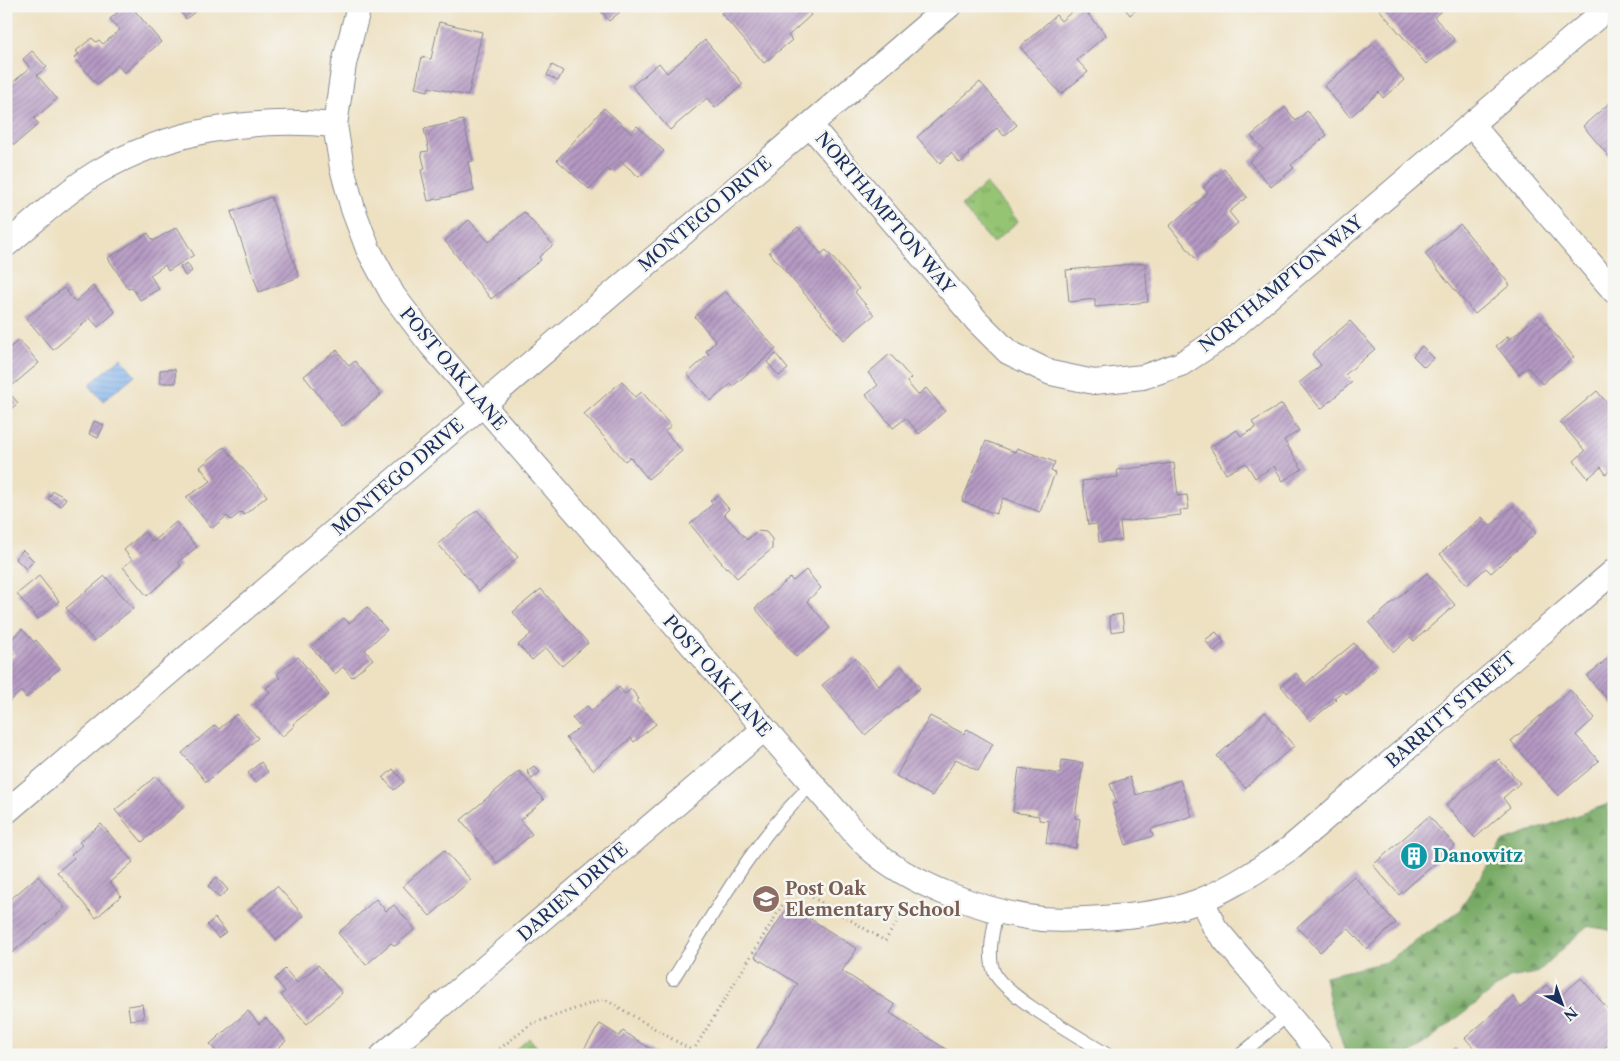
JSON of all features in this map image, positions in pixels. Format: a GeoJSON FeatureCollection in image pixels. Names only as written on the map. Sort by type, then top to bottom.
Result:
{"type":"FeatureCollection","features":[{"type":"Feature","properties":{"kind":"street","name":"POST OAK LANE"},"geometry":{"type":"LineString","coordinates":[[359,6],[344,64],[335,125],[346,185],[368,249],[393,295],[431,345],[763,730],[869,848],[901,870],[932,887],[997,910],[1043,919],[1090,919],[1148,914],[1202,900],[1243,881],[1289,850]]}},
{"type":"Feature","properties":{"kind":"street","name":"MONTEGO DRIVE"},"geometry":{"type":"LineString","coordinates":[[6,812],[949,6]]}},
{"type":"Feature","properties":{"kind":"street","name":"NORTHAMPTON WAY"},"geometry":{"type":"LineString","coordinates":[[810,125],[977,321],[1008,352],[1051,373],[1094,382],[1143,377],[1181,364],[1222,337],[1610,6]]}},
{"type":"Feature","properties":{"kind":"street"},"geometry":{"type":"LineString","coordinates":[[6,245],[95,173],[146,148],[208,129],[268,122],[335,125]]}},
{"type":"Feature","properties":{"kind":"street"},"geometry":{"type":"LineString","coordinates":[[1472,125],[1614,291]]}},
{"type":"Feature","properties":{"kind":"street","name":"BARRITT STREET"},"geometry":{"type":"LineString","coordinates":[[1289,850],[1614,571]]}},
{"type":"Feature","properties":{"kind":"street","name":"DARIEN DRIVE"},"geometry":{"type":"LineString","coordinates":[[383,1055],[763,730]]}},
{"type":"Feature","properties":{"kind":"street"},"geometry":{"type":"LineString","coordinates":[[1202,900],[1215,928],[1322,1055]]}},
{"type":"Feature","properties":{"kind":"lane"},"geometry":{"type":"LineString","coordinates":[[672,979],[745,862],[786,809],[811,785]]}},
{"type":"Feature","properties":{"kind":"lane"},"geometry":{"type":"LineString","coordinates":[[997,910],[991,946],[995,974],[1013,994],[1108,1055]]}},
{"type":"Feature","properties":{"kind":"lane"},"geometry":{"type":"LineString","coordinates":[[1240,1055],[1288,1015]]}},
{"type":"Feature","properties":{"kind":"path"},"geometry":{"type":"LineString","coordinates":[[492,1055],[531,1024],[604,999],[693,1051],[794,886],[885,941],[904,910]]}},
{"type":"Feature","properties":{"kind":"green space"},"geometry":{"type":"Polygon","coordinates":[[[986,184],[1018,221],[993,243],[961,206],[986,184]]]}},
{"type":"Feature","properties":{"kind":"green space"},"geometry":{"type":"Polygon","coordinates":[[[1614,802],[1614,931],[1587,926],[1537,973],[1509,978],[1409,1055],[1346,1055],[1331,1008],[1325,976],[1386,962],[1459,911],[1502,842],[1614,802]]]}},
{"type":"Feature","properties":{"kind":"green space"},"geometry":{"type":"Polygon","coordinates":[[[529,1038],[545,1055],[511,1055],[529,1038]]]}},
{"type":"Feature","properties":{"kind":"water"},"geometry":{"type":"Polygon","coordinates":[[[121,358],[135,375],[103,401],[89,385],[121,358]]]}},
{"type":"Feature","properties":{"kind":"building"},"geometry":{"type":"Polygon","coordinates":[[[125,6],[131,6],[161,42],[124,73],[118,65],[97,84],[74,58],[79,54],[76,51],[92,38],[96,42],[99,40],[103,44],[120,30],[110,19],[125,6]]]}},
{"type":"Feature","properties":{"kind":"building"},"geometry":{"type":"Polygon","coordinates":[[[176,6],[202,6],[186,19],[176,6]]]}},
{"type":"Feature","properties":{"kind":"building"},"geometry":{"type":"Polygon","coordinates":[[[610,6],[615,6],[620,12],[609,21],[602,12],[610,6]]]}},
{"type":"Feature","properties":{"kind":"building"},"geometry":{"type":"Polygon","coordinates":[[[729,6],[754,6],[757,10],[761,6],[803,6],[811,15],[788,36],[792,40],[764,63],[721,13],[729,6]]]}},
{"type":"Feature","properties":{"kind":"building"},"geometry":{"type":"Polygon","coordinates":[[[1079,6],[1106,35],[1077,60],[1088,72],[1061,94],[1020,47],[1056,15],[1061,21],[1079,6]]]}},
{"type":"Feature","properties":{"kind":"building"},"geometry":{"type":"Polygon","coordinates":[[[1123,6],[1141,6],[1130,15],[1123,6]]]}},
{"type":"Feature","properties":{"kind":"building"},"geometry":{"type":"Polygon","coordinates":[[[1382,6],[1444,6],[1445,8],[1434,17],[1455,40],[1426,64],[1379,9],[1382,6]]]}},
{"type":"Feature","properties":{"kind":"building"},"geometry":{"type":"Polygon","coordinates":[[[439,22],[482,32],[468,96],[429,87],[428,91],[415,88],[422,57],[431,59],[439,22]]]}},
{"type":"Feature","properties":{"kind":"building"},"geometry":{"type":"Polygon","coordinates":[[[705,40],[743,84],[715,108],[707,98],[670,130],[632,86],[659,63],[667,73],[705,40]]]}},
{"type":"Feature","properties":{"kind":"building"},"geometry":{"type":"Polygon","coordinates":[[[1373,44],[1404,80],[1383,98],[1379,92],[1350,117],[1324,86],[1373,44]]]}},
{"type":"Feature","properties":{"kind":"building"},"geometry":{"type":"Polygon","coordinates":[[[32,51],[47,67],[37,75],[57,99],[34,119],[39,124],[14,145],[6,135],[6,88],[30,68],[23,59],[32,51]]]}},
{"type":"Feature","properties":{"kind":"building"},"geometry":{"type":"Polygon","coordinates":[[[552,65],[563,71],[558,81],[547,75],[552,65]]]}},
{"type":"Feature","properties":{"kind":"building"},"geometry":{"type":"Polygon","coordinates":[[[980,82],[1017,125],[1004,136],[997,128],[968,153],[969,155],[960,163],[951,153],[940,163],[917,137],[980,82]]]}},
{"type":"Feature","properties":{"kind":"building"},"geometry":{"type":"Polygon","coordinates":[[[1614,99],[1614,158],[1612,160],[1583,126],[1614,99]]]}},
{"type":"Feature","properties":{"kind":"building"},"geometry":{"type":"Polygon","coordinates":[[[1285,107],[1296,121],[1307,111],[1327,135],[1291,165],[1294,168],[1271,187],[1249,161],[1263,149],[1251,136],[1285,107]]]}},
{"type":"Feature","properties":{"kind":"building"},"geometry":{"type":"Polygon","coordinates":[[[604,108],[631,133],[637,126],[664,151],[639,177],[621,161],[611,172],[607,169],[589,189],[557,160],[604,108]]]}},
{"type":"Feature","properties":{"kind":"building"},"geometry":{"type":"Polygon","coordinates":[[[463,120],[473,161],[468,162],[474,191],[428,201],[421,170],[425,169],[421,152],[429,151],[424,129],[463,120]]]}},
{"type":"Feature","properties":{"kind":"building"},"geometry":{"type":"Polygon","coordinates":[[[1224,169],[1247,197],[1229,212],[1238,223],[1195,258],[1169,226],[1208,193],[1203,187],[1224,169]]]}},
{"type":"Feature","properties":{"kind":"building"},"geometry":{"type":"Polygon","coordinates":[[[271,197],[299,277],[259,292],[231,212],[271,197]]]}},
{"type":"Feature","properties":{"kind":"building"},"geometry":{"type":"Polygon","coordinates":[[[524,212],[553,245],[539,257],[541,260],[491,299],[445,241],[469,220],[489,242],[524,212]]]}},
{"type":"Feature","properties":{"kind":"building"},"geometry":{"type":"Polygon","coordinates":[[[1460,224],[1510,285],[1475,314],[1425,254],[1460,224]]]}},
{"type":"Feature","properties":{"kind":"building"},"geometry":{"type":"Polygon","coordinates":[[[177,227],[194,255],[168,271],[165,265],[150,275],[159,289],[140,300],[132,287],[128,289],[108,258],[148,233],[153,241],[177,227]]]}},
{"type":"Feature","properties":{"kind":"building"},"geometry":{"type":"Polygon","coordinates":[[[798,227],[821,254],[826,250],[859,289],[855,292],[874,315],[844,340],[769,252],[798,227]]]}},
{"type":"Feature","properties":{"kind":"building"},"geometry":{"type":"Polygon","coordinates":[[[187,263],[192,271],[185,276],[180,267],[187,263]]]}},
{"type":"Feature","properties":{"kind":"building"},"geometry":{"type":"Polygon","coordinates":[[[1145,263],[1148,302],[1095,307],[1095,299],[1069,302],[1066,270],[1145,263]]]}},
{"type":"Feature","properties":{"kind":"building"},"geometry":{"type":"Polygon","coordinates":[[[93,286],[115,312],[98,327],[90,318],[53,350],[26,318],[64,288],[75,302],[93,286]]]}},
{"type":"Feature","properties":{"kind":"building"},"geometry":{"type":"Polygon","coordinates":[[[725,291],[776,349],[733,386],[731,384],[711,401],[687,374],[709,354],[706,351],[716,341],[695,317],[725,291]]]}},
{"type":"Feature","properties":{"kind":"building"},"geometry":{"type":"Polygon","coordinates":[[[1539,315],[1574,357],[1542,384],[1528,367],[1519,374],[1496,346],[1508,336],[1510,339],[1539,315]]]}},
{"type":"Feature","properties":{"kind":"building"},"geometry":{"type":"Polygon","coordinates":[[[1350,321],[1375,349],[1345,375],[1352,382],[1321,409],[1299,383],[1321,365],[1312,354],[1350,321]]]}},
{"type":"Feature","properties":{"kind":"building"},"geometry":{"type":"Polygon","coordinates":[[[19,340],[39,363],[7,390],[18,403],[6,413],[6,351],[19,340]]]}},
{"type":"Feature","properties":{"kind":"building"},"geometry":{"type":"Polygon","coordinates":[[[1422,346],[1434,358],[1424,367],[1413,356],[1422,346]]]}},
{"type":"Feature","properties":{"kind":"building"},"geometry":{"type":"Polygon","coordinates":[[[337,350],[349,366],[355,361],[381,395],[342,426],[304,376],[337,350]]]}},
{"type":"Feature","properties":{"kind":"building"},"geometry":{"type":"Polygon","coordinates":[[[776,354],[788,369],[779,376],[767,362],[776,354]]]}},
{"type":"Feature","properties":{"kind":"building"},"geometry":{"type":"Polygon","coordinates":[[[890,354],[911,378],[907,382],[918,395],[926,388],[945,411],[919,434],[906,418],[893,428],[866,395],[878,385],[868,373],[890,354]]]}},
{"type":"Feature","properties":{"kind":"building"},"geometry":{"type":"Polygon","coordinates":[[[175,369],[176,383],[160,383],[160,370],[175,369]]]}},
{"type":"Feature","properties":{"kind":"building"},"geometry":{"type":"Polygon","coordinates":[[[622,381],[635,397],[642,392],[671,426],[665,431],[682,451],[648,479],[630,457],[625,461],[584,414],[622,381]]]}},
{"type":"Feature","properties":{"kind":"building"},"geometry":{"type":"Polygon","coordinates":[[[1597,391],[1614,411],[1614,467],[1606,474],[1601,467],[1588,478],[1574,461],[1585,451],[1560,422],[1597,391]]]}},
{"type":"Feature","properties":{"kind":"building"},"geometry":{"type":"Polygon","coordinates":[[[1282,404],[1299,431],[1284,440],[1302,469],[1283,481],[1274,466],[1255,478],[1246,463],[1226,474],[1210,447],[1237,430],[1241,436],[1256,428],[1252,422],[1282,404]]]}},
{"type":"Feature","properties":{"kind":"building"},"geometry":{"type":"Polygon","coordinates":[[[94,421],[104,425],[98,438],[89,434],[94,421]]]}},
{"type":"Feature","properties":{"kind":"building"},"geometry":{"type":"Polygon","coordinates":[[[986,441],[1015,452],[1017,448],[1055,462],[1051,471],[1055,473],[1040,512],[1003,498],[996,514],[962,501],[986,441]]]}},
{"type":"Feature","properties":{"kind":"building"},"geometry":{"type":"Polygon","coordinates":[[[224,447],[267,496],[244,515],[241,512],[231,520],[227,516],[212,528],[186,497],[211,481],[200,467],[224,447]]]}},
{"type":"Feature","properties":{"kind":"building"},"geometry":{"type":"Polygon","coordinates":[[[1174,463],[1178,496],[1187,495],[1189,509],[1180,510],[1181,515],[1120,522],[1122,540],[1099,542],[1097,524],[1088,525],[1082,481],[1118,477],[1117,470],[1174,463]]]}},
{"type":"Feature","properties":{"kind":"building"},"geometry":{"type":"Polygon","coordinates":[[[53,491],[66,498],[61,506],[48,499],[53,491]]]}},
{"type":"Feature","properties":{"kind":"building"},"geometry":{"type":"Polygon","coordinates":[[[717,495],[729,509],[724,514],[747,540],[757,531],[766,532],[772,539],[772,549],[737,578],[726,568],[690,524],[713,504],[710,501],[717,495]]]}},
{"type":"Feature","properties":{"kind":"building"},"geometry":{"type":"Polygon","coordinates":[[[1513,506],[1536,533],[1491,573],[1486,568],[1467,585],[1440,554],[1482,517],[1490,526],[1513,506]]]}},
{"type":"Feature","properties":{"kind":"building"},"geometry":{"type":"Polygon","coordinates":[[[477,510],[518,557],[479,591],[438,544],[477,510]]]}},
{"type":"Feature","properties":{"kind":"building"},"geometry":{"type":"Polygon","coordinates":[[[176,522],[197,547],[178,562],[181,566],[147,596],[123,567],[132,560],[124,550],[144,532],[153,542],[176,522]]]}},
{"type":"Feature","properties":{"kind":"building"},"geometry":{"type":"Polygon","coordinates":[[[23,550],[34,561],[26,569],[15,558],[23,550]]]}},
{"type":"Feature","properties":{"kind":"building"},"geometry":{"type":"Polygon","coordinates":[[[806,570],[821,588],[807,601],[830,628],[796,657],[755,608],[790,578],[793,581],[806,570]]]}},
{"type":"Feature","properties":{"kind":"building"},"geometry":{"type":"Polygon","coordinates":[[[1427,573],[1455,605],[1414,641],[1410,637],[1394,652],[1369,623],[1427,573]]]}},
{"type":"Feature","properties":{"kind":"building"},"geometry":{"type":"Polygon","coordinates":[[[39,576],[59,601],[38,619],[17,594],[39,576]]]}},
{"type":"Feature","properties":{"kind":"building"},"geometry":{"type":"Polygon","coordinates":[[[105,576],[133,608],[94,641],[66,608],[105,576]]]}},
{"type":"Feature","properties":{"kind":"building"},"geometry":{"type":"Polygon","coordinates":[[[541,589],[588,643],[562,666],[546,648],[532,660],[518,645],[531,634],[513,612],[541,589]]]}},
{"type":"Feature","properties":{"kind":"building"},"geometry":{"type":"Polygon","coordinates":[[[367,607],[387,630],[365,650],[373,659],[352,677],[343,667],[335,674],[311,647],[344,618],[349,623],[367,607]]]}},
{"type":"Feature","properties":{"kind":"building"},"geometry":{"type":"Polygon","coordinates":[[[1122,614],[1124,630],[1111,632],[1109,616],[1122,614]]]}},
{"type":"Feature","properties":{"kind":"building"},"geometry":{"type":"Polygon","coordinates":[[[22,629],[34,642],[36,640],[60,668],[26,698],[21,691],[6,704],[6,663],[15,655],[6,644],[22,629]]]}},
{"type":"Feature","properties":{"kind":"building"},"geometry":{"type":"Polygon","coordinates":[[[1216,632],[1224,642],[1214,651],[1205,640],[1216,632]]]}},
{"type":"Feature","properties":{"kind":"building"},"geometry":{"type":"Polygon","coordinates":[[[1354,643],[1376,669],[1346,694],[1343,691],[1334,698],[1336,700],[1310,721],[1281,686],[1296,673],[1305,684],[1354,643]]]}},
{"type":"Feature","properties":{"kind":"building"},"geometry":{"type":"Polygon","coordinates":[[[1614,653],[1614,707],[1587,676],[1614,653]]]}},
{"type":"Feature","properties":{"kind":"building"},"geometry":{"type":"Polygon","coordinates":[[[298,657],[329,695],[293,724],[294,726],[282,737],[255,704],[270,692],[266,688],[280,678],[277,674],[298,657]]]}},
{"type":"Feature","properties":{"kind":"building"},"geometry":{"type":"Polygon","coordinates":[[[855,658],[879,686],[902,666],[920,688],[865,735],[822,685],[855,658]]]}},
{"type":"Feature","properties":{"kind":"building"},"geometry":{"type":"Polygon","coordinates":[[[619,687],[625,694],[631,689],[639,699],[636,701],[656,724],[634,742],[631,738],[593,770],[566,738],[580,727],[572,718],[587,706],[591,711],[619,687]]]}},
{"type":"Feature","properties":{"kind":"building"},"geometry":{"type":"Polygon","coordinates":[[[1570,690],[1595,718],[1576,735],[1599,761],[1558,796],[1511,741],[1570,690]]]}},
{"type":"Feature","properties":{"kind":"building"},"geometry":{"type":"Polygon","coordinates":[[[1265,712],[1294,746],[1245,788],[1217,756],[1265,712]]]}},
{"type":"Feature","properties":{"kind":"building"},"geometry":{"type":"Polygon","coordinates":[[[237,714],[258,738],[206,782],[182,753],[215,725],[219,729],[237,714]]]}},
{"type":"Feature","properties":{"kind":"building"},"geometry":{"type":"Polygon","coordinates":[[[930,716],[964,734],[967,729],[993,744],[978,771],[956,759],[932,796],[896,776],[930,716]]]}},
{"type":"Feature","properties":{"kind":"building"},"geometry":{"type":"Polygon","coordinates":[[[1499,759],[1520,783],[1503,798],[1510,807],[1475,838],[1446,805],[1499,759]]]}},
{"type":"Feature","properties":{"kind":"building"},"geometry":{"type":"Polygon","coordinates":[[[1062,760],[1083,763],[1075,818],[1080,819],[1076,848],[1046,843],[1049,821],[1039,820],[1039,816],[1013,812],[1019,768],[1060,774],[1062,760]]]}},
{"type":"Feature","properties":{"kind":"building"},"geometry":{"type":"Polygon","coordinates":[[[261,762],[268,772],[255,783],[248,773],[261,762]]]}},
{"type":"Feature","properties":{"kind":"building"},"geometry":{"type":"Polygon","coordinates":[[[534,766],[540,772],[532,779],[527,771],[534,766]]]}},
{"type":"Feature","properties":{"kind":"building"},"geometry":{"type":"Polygon","coordinates":[[[393,769],[404,782],[394,790],[383,778],[393,769]]]}},
{"type":"Feature","properties":{"kind":"building"},"geometry":{"type":"Polygon","coordinates":[[[519,771],[544,800],[520,820],[532,834],[497,863],[461,820],[519,771]]]}},
{"type":"Feature","properties":{"kind":"building"},"geometry":{"type":"Polygon","coordinates":[[[156,776],[183,808],[142,842],[115,810],[156,776]]]}},
{"type":"Feature","properties":{"kind":"building"},"geometry":{"type":"Polygon","coordinates":[[[1130,777],[1136,795],[1180,780],[1192,816],[1151,829],[1153,836],[1126,845],[1112,804],[1117,803],[1110,784],[1130,777]]]}},
{"type":"Feature","properties":{"kind":"building","name":"Danowitz"},"geometry":{"type":"Polygon","coordinates":[[[1429,816],[1455,846],[1399,895],[1373,865],[1429,816]]]}},
{"type":"Feature","properties":{"kind":"building"},"geometry":{"type":"Polygon","coordinates":[[[101,824],[133,862],[110,882],[121,896],[96,918],[57,872],[74,858],[71,855],[82,845],[79,842],[101,824]]]}},
{"type":"Feature","properties":{"kind":"building"},"geometry":{"type":"Polygon","coordinates":[[[444,850],[471,880],[430,916],[403,886],[444,850]]]}},
{"type":"Feature","properties":{"kind":"building"},"geometry":{"type":"Polygon","coordinates":[[[38,876],[65,908],[12,953],[6,946],[6,903],[38,876]]]}},
{"type":"Feature","properties":{"kind":"building"},"geometry":{"type":"Polygon","coordinates":[[[1354,876],[1396,923],[1367,949],[1348,928],[1320,952],[1297,927],[1354,876]]]}},
{"type":"Feature","properties":{"kind":"building"},"geometry":{"type":"Polygon","coordinates":[[[217,877],[228,890],[219,898],[208,886],[217,877]]]}},
{"type":"Feature","properties":{"kind":"building"},"geometry":{"type":"Polygon","coordinates":[[[277,886],[304,916],[277,940],[250,909],[277,886]]]}},
{"type":"Feature","properties":{"kind":"building"},"geometry":{"type":"Polygon","coordinates":[[[376,899],[386,911],[394,905],[415,929],[395,946],[391,943],[366,965],[338,933],[376,899]]]}},
{"type":"Feature","properties":{"kind":"building"},"geometry":{"type":"Polygon","coordinates":[[[789,905],[857,949],[842,971],[895,1005],[890,1013],[955,1055],[753,1055],[798,984],[755,957],[789,905]]]}},
{"type":"Feature","properties":{"kind":"building"},"geometry":{"type":"Polygon","coordinates":[[[215,918],[226,932],[218,938],[207,925],[215,918]]]}},
{"type":"Feature","properties":{"kind":"building"},"geometry":{"type":"Polygon","coordinates":[[[318,965],[342,993],[307,1024],[281,995],[285,991],[275,979],[285,969],[297,983],[318,965]]]}},
{"type":"Feature","properties":{"kind":"building"},"geometry":{"type":"Polygon","coordinates":[[[1581,978],[1614,1016],[1614,1040],[1596,1055],[1480,1055],[1465,1038],[1513,997],[1521,1007],[1546,985],[1558,998],[1581,978]]]}},
{"type":"Feature","properties":{"kind":"building"},"geometry":{"type":"Polygon","coordinates":[[[142,1004],[144,1018],[130,1020],[128,1006],[142,1004]]]}},
{"type":"Feature","properties":{"kind":"building"},"geometry":{"type":"Polygon","coordinates":[[[248,1011],[259,1024],[266,1018],[286,1041],[270,1055],[219,1055],[210,1044],[248,1011]]]}},
{"type":"Feature","properties":{"kind":"building"},"geometry":{"type":"Polygon","coordinates":[[[600,1024],[619,1036],[623,1031],[660,1055],[580,1055],[600,1024]]]}},
{"type":"Feature","properties":{"kind":"building"},"geometry":{"type":"Polygon","coordinates":[[[1456,1048],[1461,1055],[1448,1055],[1456,1048]]]}},
{"type":"Feature","properties":{"kind":"place","name":"Danowitz"},"geometry":{"type":"Point","coordinates":[1414,856]}},
{"type":"Feature","properties":{"kind":"place","name":"Post Oak Elementary School"},"geometry":{"type":"Point","coordinates":[766,899]}}]}
